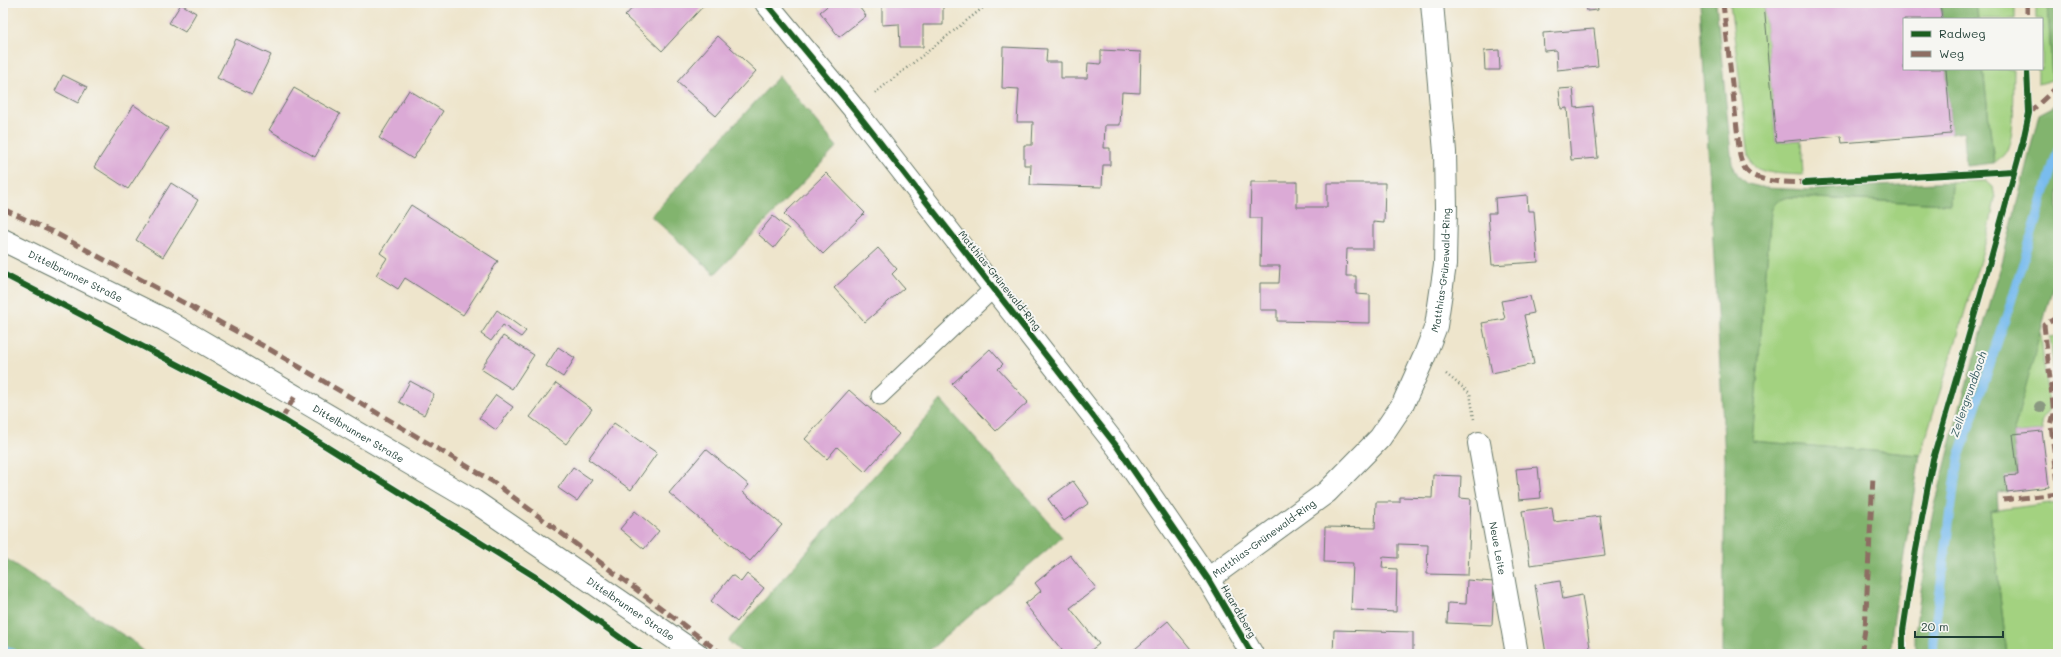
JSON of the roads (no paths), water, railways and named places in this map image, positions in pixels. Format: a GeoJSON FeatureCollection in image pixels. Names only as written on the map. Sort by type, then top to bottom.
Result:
{"type":"FeatureCollection","features":[{"type":"Feature","properties":{"kind":"street","name":"Matthias-Grünewald-Ring"},"geometry":{"type":"LineString","coordinates":[[766,3],[854,110],[993,289],[1034,338],[1118,448],[1208,579],[1327,492],[1359,460],[1380,438],[1403,404],[1424,357],[1436,326],[1445,265],[1445,152],[1432,3]]}},
{"type":"Feature","properties":{"kind":"street","name":"Dittelbrunner Straße"},"geometry":{"type":"LineString","coordinates":[[3,240],[165,320],[468,498],[697,654]]}},
{"type":"Feature","properties":{"kind":"street","name":"Neue Leite"},"geometry":{"type":"LineString","coordinates":[[1479,443],[1517,654]]}},
{"type":"Feature","properties":{"kind":"street","name":"Haardtberg"},"geometry":{"type":"LineString","coordinates":[[1208,579],[1252,654]]}},
{"type":"Feature","properties":{"kind":"lane"},"geometry":{"type":"LineString","coordinates":[[880,396],[993,289]]}},
{"type":"Feature","properties":{"kind":"waterway","name":"Zellergrundbach"},"geometry":{"type":"LineString","coordinates":[[1933,654],[1933,640],[1958,460],[2011,302],[2058,149]]}},
{"type":"Feature","properties":{"kind":"waterway"},"geometry":{"type":"LineString","coordinates":[[3,648],[13,654]]}}]}
